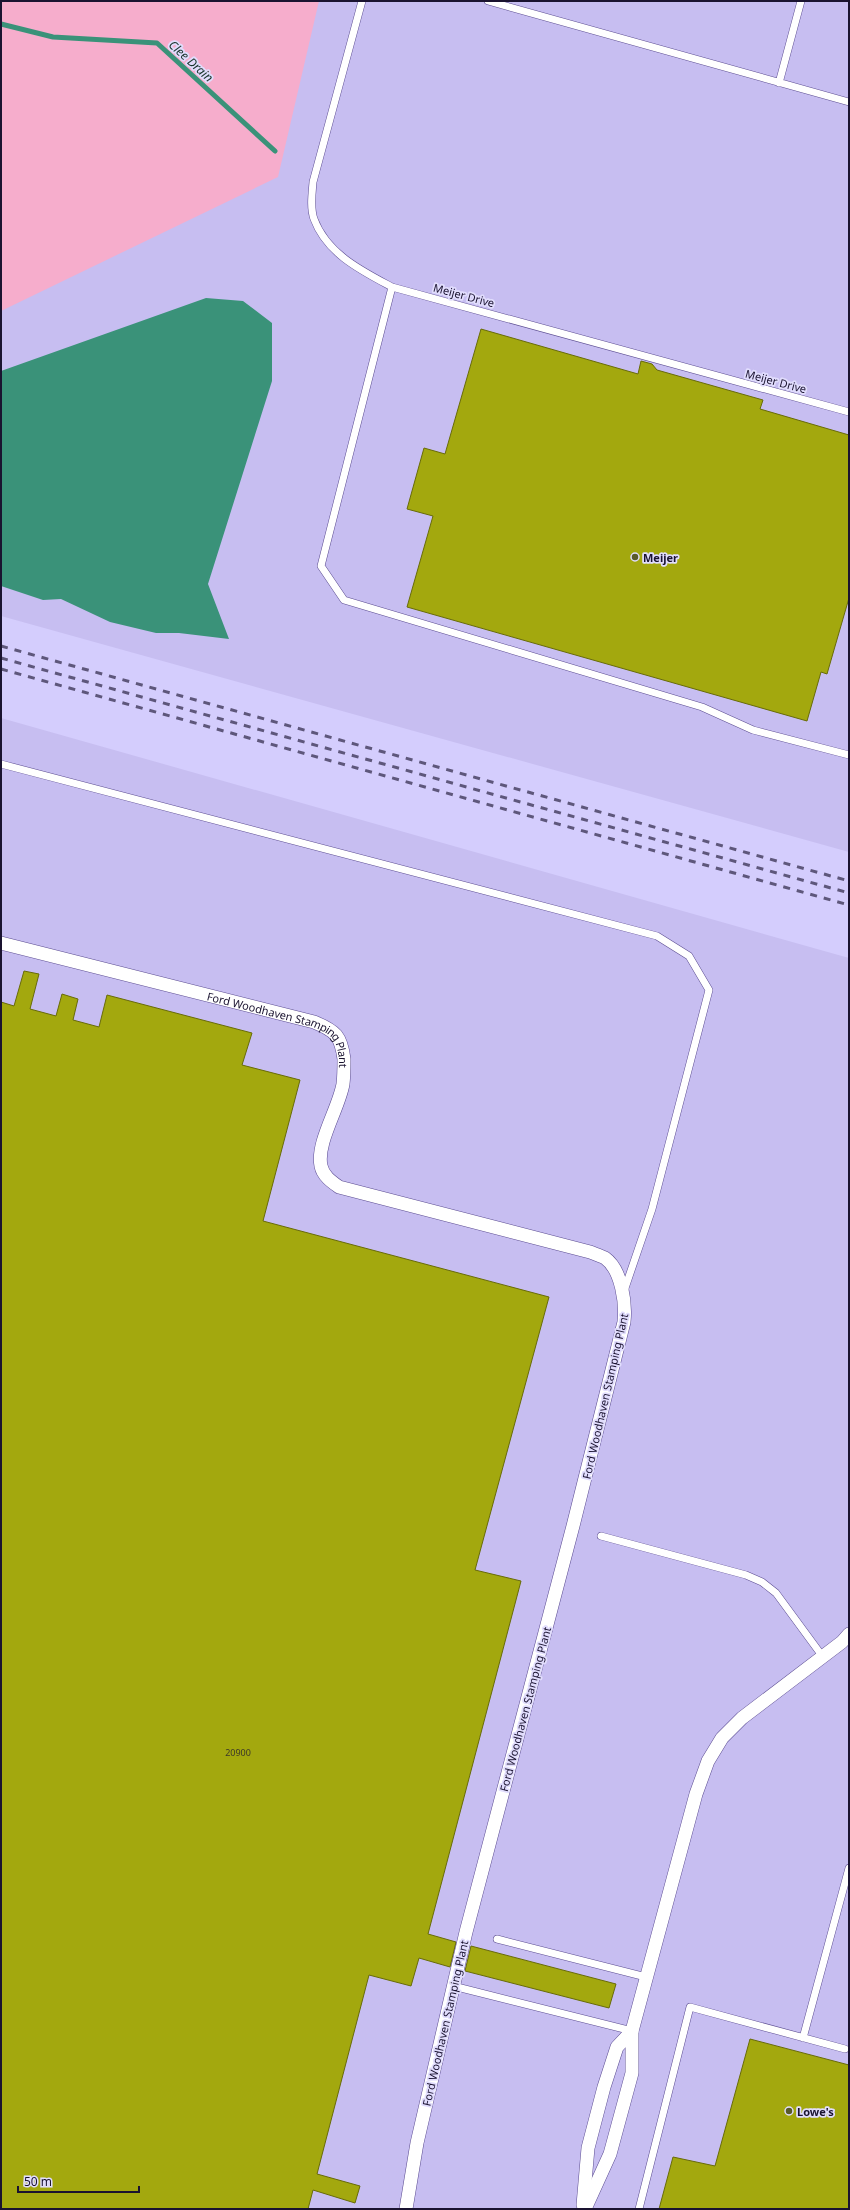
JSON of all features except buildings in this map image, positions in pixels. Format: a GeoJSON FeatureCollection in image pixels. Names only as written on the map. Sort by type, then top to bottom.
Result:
{"type":"FeatureCollection","features":[{"type":"Feature","properties":{"kind":"street","name":"Ford Woodhaven Stamping Plant"},"geometry":{"type":"LineString","coordinates":[[1,943],[306,1020],[329,1028],[337,1035],[340,1041],[344,1065],[343,1084],[322,1150],[321,1167],[330,1181],[339,1187],[590,1252],[606,1259],[612,1267],[623,1292],[626,1307],[624,1322],[573,1526],[466,1932],[417,2143],[406,2209]]}},
{"type":"Feature","properties":{"kind":"street"},"geometry":{"type":"LineString","coordinates":[[584,2209],[610,2154],[632,2073],[632,2031],[696,1794],[708,1761],[722,1738],[742,1718],[823,1657],[842,1642],[849,1634]]}},
{"type":"Feature","properties":{"kind":"street"},"geometry":{"type":"LineString","coordinates":[[584,2209],[588,2148],[604,2087],[617,2047],[632,2031]]}},
{"type":"Feature","properties":{"kind":"lane","name":"Meijer Drive"},"geometry":{"type":"LineString","coordinates":[[362,1],[313,182],[312,201],[314,219],[323,235],[339,254],[356,268],[392,287],[849,412]]}},
{"type":"Feature","properties":{"kind":"lane"},"geometry":{"type":"LineString","coordinates":[[489,1],[849,102]]}},
{"type":"Feature","properties":{"kind":"lane"},"geometry":{"type":"LineString","coordinates":[[779,83],[801,1]]}},
{"type":"Feature","properties":{"kind":"lane"},"geometry":{"type":"LineString","coordinates":[[392,287],[321,566],[344,600],[702,707],[754,730],[849,755]]}},
{"type":"Feature","properties":{"kind":"lane"},"geometry":{"type":"LineString","coordinates":[[1,764],[657,936],[689,956],[709,990],[652,1209],[623,1292]]}},
{"type":"Feature","properties":{"kind":"lane"},"geometry":{"type":"LineString","coordinates":[[601,1536],[746,1575],[762,1582],[776,1593],[823,1657]]}},
{"type":"Feature","properties":{"kind":"lane"},"geometry":{"type":"LineString","coordinates":[[803,2038],[849,1868]]}},
{"type":"Feature","properties":{"kind":"lane"},"geometry":{"type":"LineString","coordinates":[[497,1939],[646,1977]]}},
{"type":"Feature","properties":{"kind":"lane"},"geometry":{"type":"LineString","coordinates":[[454,1986],[632,2031]]}},
{"type":"Feature","properties":{"kind":"lane"},"geometry":{"type":"LineString","coordinates":[[639,2209],[690,2007],[845,2049]]}},
{"type":"Feature","properties":{"kind":"shaded area"},"geometry":{"type":"Polygon","coordinates":[[[1,1],[849,1],[849,852],[1,616],[1,1]]]}},
{"type":"Feature","properties":{"kind":"shaded area"},"geometry":{"type":"Polygon","coordinates":[[[1,1],[319,1],[278,177],[1,311],[1,1]]]}},
{"type":"Feature","properties":{"kind":"shaded area"},"geometry":{"type":"Polygon","coordinates":[[[206,298],[243,301],[272,323],[272,381],[208,584],[229,639],[179,633],[156,633],[110,622],[61,599],[43,600],[1,586],[1,371],[206,298]]]}},
{"type":"Feature","properties":{"kind":"shaded area"},"geometry":{"type":"Polygon","coordinates":[[[1,718],[849,958],[849,2209],[1,2209],[1,718]]]}},
{"type":"Feature","properties":{"kind":"waterway","name":"Clee Drain"},"geometry":{"type":"LineString","coordinates":[[1,24],[53,37],[157,43],[275,151]]}},
{"type":"Feature","properties":{"kind":"railway"},"geometry":{"type":"LineString","coordinates":[[1,646],[849,881]]}},
{"type":"Feature","properties":{"kind":"railway"},"geometry":{"type":"LineString","coordinates":[[1,658],[849,893]]}},
{"type":"Feature","properties":{"kind":"railway"},"geometry":{"type":"LineString","coordinates":[[1,669],[849,905]]}},
{"type":"Feature","properties":{"kind":"place","name":"Meijer"},"geometry":{"type":"Point","coordinates":[635,557]}},
{"type":"Feature","properties":{"kind":"place","name":"Lowe's"},"geometry":{"type":"Point","coordinates":[789,2111]}}]}
